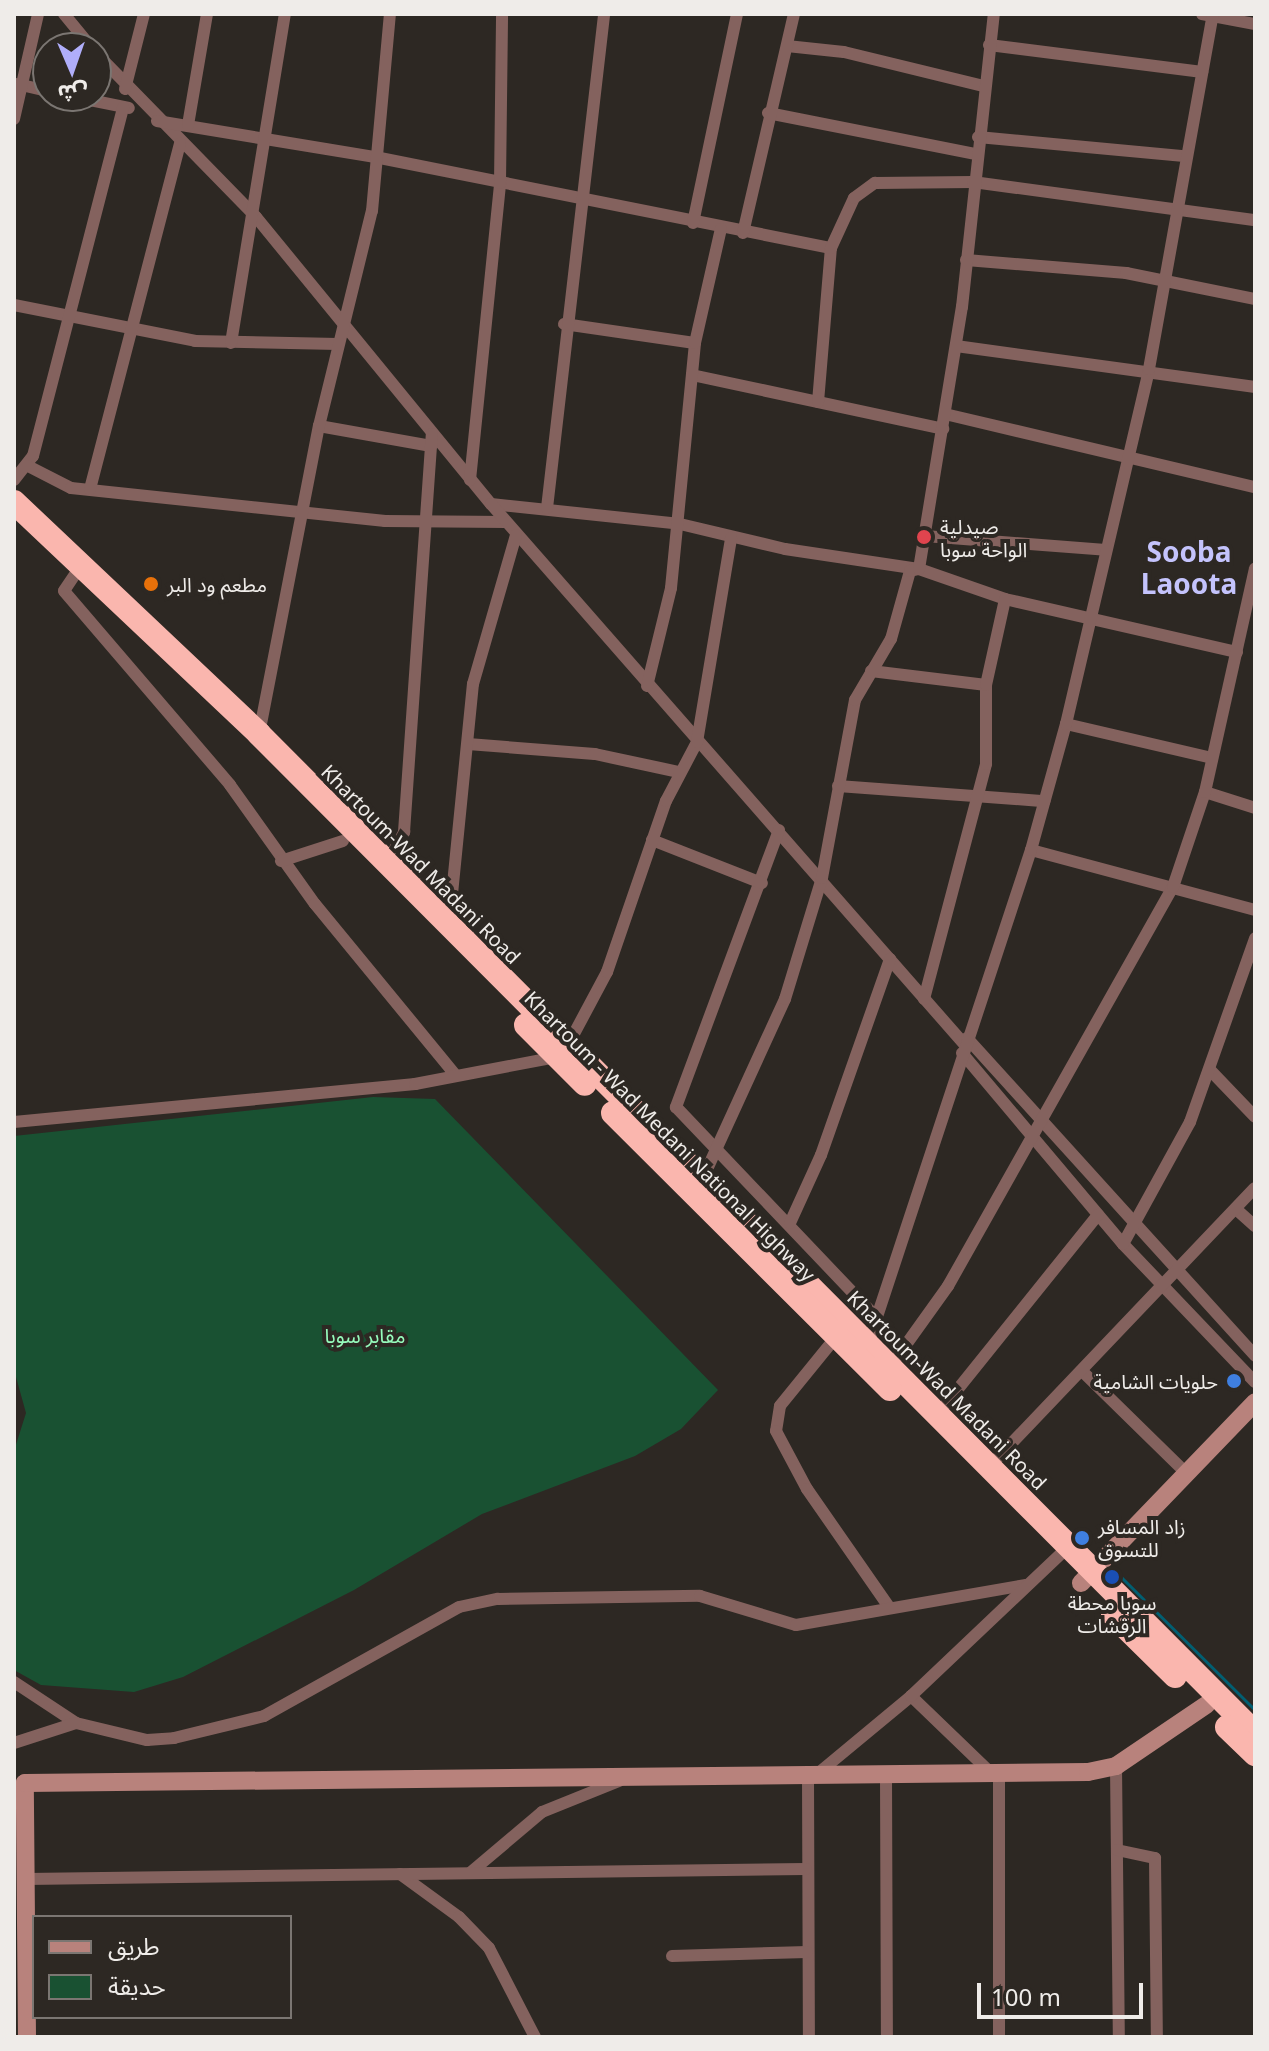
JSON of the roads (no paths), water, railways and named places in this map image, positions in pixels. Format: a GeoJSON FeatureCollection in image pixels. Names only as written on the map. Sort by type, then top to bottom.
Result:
{"type":"FeatureCollection","features":[{"type":"Feature","properties":{"kind":"highway","name":"Khartoum - Wad Medani National Highway"},"geometry":{"type":"LineString","coordinates":[[14,502],[343,841],[562,1051],[836,1337],[1063,1553],[1255,1754]]}},
{"type":"Feature","properties":{"kind":"highway","name":"Khartoum-Wad Madani Road"},"geometry":{"type":"LineString","coordinates":[[78,568],[259,734],[449,925],[562,1051],[703,1178],[989,1467],[1063,1553]]}},
{"type":"Feature","properties":{"kind":"highway","name":"Khartoum - Wad Medani National Highway"},"geometry":{"type":"LineString","coordinates":[[1087,1578],[1255,1733]]}},
{"type":"Feature","properties":{"kind":"street"},"geometry":{"type":"LineString","coordinates":[[14,119],[18,84],[38,14]]}},
{"type":"Feature","properties":{"kind":"street"},"geometry":{"type":"LineString","coordinates":[[64,14],[79,32]]}},
{"type":"Feature","properties":{"kind":"street"},"geometry":{"type":"LineString","coordinates":[[125,89],[144,14]]}},
{"type":"Feature","properties":{"kind":"street"},"geometry":{"type":"LineString","coordinates":[[188,125],[207,14]]}},
{"type":"Feature","properties":{"kind":"street"},"geometry":{"type":"LineString","coordinates":[[231,343],[256,217],[264,138],[285,14]]}},
{"type":"Feature","properties":{"kind":"street"},"geometry":{"type":"LineString","coordinates":[[259,734],[319,426],[380,158],[390,14]]}},
{"type":"Feature","properties":{"kind":"street"},"geometry":{"type":"LineString","coordinates":[[470,480],[500,183],[502,14]]}},
{"type":"Feature","properties":{"kind":"street"},"geometry":{"type":"LineString","coordinates":[[547,508],[578,200],[604,14]]}},
{"type":"Feature","properties":{"kind":"street"},"geometry":{"type":"LineString","coordinates":[[693,223],[737,14]]}},
{"type":"Feature","properties":{"kind":"street"},"geometry":{"type":"LineString","coordinates":[[743,233],[768,113],[794,14]]}},
{"type":"Feature","properties":{"kind":"street"},"geometry":{"type":"LineString","coordinates":[[919,569],[956,346],[994,14]]}},
{"type":"Feature","properties":{"kind":"street"},"geometry":{"type":"LineString","coordinates":[[868,1344],[1031,850],[1066,724],[1149,369],[1175,205],[1202,72],[1209,15],[1255,24]]}},
{"type":"Feature","properties":{"kind":"street"},"geometry":{"type":"LineString","coordinates":[[989,45],[1202,72]]}},
{"type":"Feature","properties":{"kind":"street"},"geometry":{"type":"LineString","coordinates":[[787,46],[866,56],[984,86]]}},
{"type":"Feature","properties":{"kind":"street"},"geometry":{"type":"LineString","coordinates":[[112,73],[256,217],[432,440],[647,686],[822,878],[965,1045],[1032,1135],[1123,1244],[1255,1382]]}},
{"type":"Feature","properties":{"kind":"street"},"geometry":{"type":"LineString","coordinates":[[112,105],[146,110]]}},
{"type":"Feature","properties":{"kind":"street"},"geometry":{"type":"LineString","coordinates":[[14,480],[28,466],[123,107]]}},
{"type":"Feature","properties":{"kind":"street"},"geometry":{"type":"LineString","coordinates":[[768,113],[976,154]]}},
{"type":"Feature","properties":{"kind":"street"},"geometry":{"type":"LineString","coordinates":[[157,121],[380,158],[721,229],[831,248]]}},
{"type":"Feature","properties":{"kind":"street"},"geometry":{"type":"LineString","coordinates":[[978,137],[1184,156]]}},
{"type":"Feature","properties":{"kind":"street"},"geometry":{"type":"LineString","coordinates":[[90,489],[180,144]]}},
{"type":"Feature","properties":{"kind":"street"},"geometry":{"type":"LineString","coordinates":[[818,402],[831,248],[854,198],[875,183],[973,182],[1175,205],[1255,220]]}},
{"type":"Feature","properties":{"kind":"street"},"geometry":{"type":"LineString","coordinates":[[647,686],[680,524],[695,343],[721,229]]}},
{"type":"Feature","properties":{"kind":"street"},"geometry":{"type":"LineString","coordinates":[[966,260],[1165,280],[1255,299]]}},
{"type":"Feature","properties":{"kind":"street"},"geometry":{"type":"LineString","coordinates":[[14,305],[130,333],[231,343],[338,344]]}},
{"type":"Feature","properties":{"kind":"street"},"geometry":{"type":"LineString","coordinates":[[564,324],[695,343]]}},
{"type":"Feature","properties":{"kind":"street"},"geometry":{"type":"LineString","coordinates":[[956,346],[1149,369],[1255,387]]}},
{"type":"Feature","properties":{"kind":"street"},"geometry":{"type":"LineString","coordinates":[[692,375],[943,429]]}},
{"type":"Feature","properties":{"kind":"street"},"geometry":{"type":"LineString","coordinates":[[945,414],[1130,454],[1255,487]]}},
{"type":"Feature","properties":{"kind":"street"},"geometry":{"type":"LineString","coordinates":[[319,426],[432,440]]}},
{"type":"Feature","properties":{"kind":"street"},"geometry":{"type":"LineString","coordinates":[[386,865],[404,832],[432,440]]}},
{"type":"Feature","properties":{"kind":"street"},"geometry":{"type":"LineString","coordinates":[[28,466],[59,485],[90,489],[427,524],[506,522]]}},
{"type":"Feature","properties":{"kind":"street"},"geometry":{"type":"LineString","coordinates":[[491,504],[680,524],[731,538],[919,569],[1005,599],[1237,652]]}},
{"type":"Feature","properties":{"kind":"street"},"geometry":{"type":"LineString","coordinates":[[449,925],[473,684],[516,535]]}},
{"type":"Feature","properties":{"kind":"street"},"geometry":{"type":"LineString","coordinates":[[925,536],[1105,550]]}},
{"type":"Feature","properties":{"kind":"street"},"geometry":{"type":"LineString","coordinates":[[14,1122],[415,1084],[562,1051],[607,972],[652,840],[679,772],[697,742],[731,538]]}},
{"type":"Feature","properties":{"kind":"street"},"geometry":{"type":"LineString","coordinates":[[78,568],[64,591],[230,785],[281,861],[454,1073]]}},
{"type":"Feature","properties":{"kind":"street"},"geometry":{"type":"LineString","coordinates":[[703,1178],[720,1149],[785,999],[822,878],[855,700],[891,639],[910,571],[919,569]]}},
{"type":"Feature","properties":{"kind":"street"},"geometry":{"type":"LineString","coordinates":[[890,1367],[948,1286],[1173,887],[1205,792],[1237,652],[1250,620],[1255,569]]}},
{"type":"Feature","properties":{"kind":"street"},"geometry":{"type":"LineString","coordinates":[[924,999],[979,795],[989,728],[986,685],[1005,599]]}},
{"type":"Feature","properties":{"kind":"street"},"geometry":{"type":"LineString","coordinates":[[871,671],[986,685]]}},
{"type":"Feature","properties":{"kind":"street"},"geometry":{"type":"LineString","coordinates":[[1066,724],[1212,758]]}},
{"type":"Feature","properties":{"kind":"street"},"geometry":{"type":"LineString","coordinates":[[468,744],[595,754],[679,772]]}},
{"type":"Feature","properties":{"kind":"street"},"geometry":{"type":"LineString","coordinates":[[838,786],[1044,801]]}},
{"type":"Feature","properties":{"kind":"street"},"geometry":{"type":"LineString","coordinates":[[1205,792],[1255,808]]}},
{"type":"Feature","properties":{"kind":"street"},"geometry":{"type":"LineString","coordinates":[[779,830],[762,883],[676,1107],[720,1149],[876,1317]]}},
{"type":"Feature","properties":{"kind":"street"},"geometry":{"type":"LineString","coordinates":[[652,840],[762,883]]}},
{"type":"Feature","properties":{"kind":"street"},"geometry":{"type":"LineString","coordinates":[[281,861],[343,841]]}},
{"type":"Feature","properties":{"kind":"street"},"geometry":{"type":"LineString","coordinates":[[1031,850],[1255,910]]}},
{"type":"Feature","properties":{"kind":"street"},"geometry":{"type":"LineString","coordinates":[[1123,1244],[1210,1070],[1255,938]]}},
{"type":"Feature","properties":{"kind":"street"},"geometry":{"type":"LineString","coordinates":[[790,1223],[821,1155],[890,959]]}},
{"type":"Feature","properties":{"kind":"street"},"geometry":{"type":"LineString","coordinates":[[965,1045],[1044,1118],[1255,1356]]}},
{"type":"Feature","properties":{"kind":"street"},"geometry":{"type":"LineString","coordinates":[[1210,1070],[1255,1117]]}},
{"type":"Feature","properties":{"kind":"street"},"geometry":{"type":"LineString","coordinates":[[989,1467],[1164,1289],[1255,1188]]}},
{"type":"Feature","properties":{"kind":"street"},"geometry":{"type":"LineString","coordinates":[[1237,1210],[1255,1226]]}},
{"type":"Feature","properties":{"kind":"street"},"geometry":{"type":"LineString","coordinates":[[937,1415],[1098,1215]]}},
{"type":"Feature","properties":{"kind":"street"},"geometry":{"type":"LineString","coordinates":[[801,1276],[818,1254]]}},
{"type":"Feature","properties":{"kind":"street"},"geometry":{"type":"LineString","coordinates":[[836,1337],[780,1406],[776,1431],[807,1489],[889,1607]]}},
{"type":"Feature","properties":{"kind":"street"},"geometry":{"type":"LineString","coordinates":[[1083,1372],[1186,1473]]}},
{"type":"Feature","properties":{"kind":"street"},"geometry":{"type":"LineString","coordinates":[[1087,1578],[1255,1402]]}},
{"type":"Feature","properties":{"kind":"street"},"geometry":{"type":"LineString","coordinates":[[809,2037],[806,1869],[811,1777],[911,1696],[1025,1585],[1063,1553]]}},
{"type":"Feature","properties":{"kind":"street"},"geometry":{"type":"LineString","coordinates":[[14,1682],[76,1723],[147,1740],[217,1732],[264,1716],[459,1607],[498,1599],[700,1596],[782,1625],[1025,1585]]}},
{"type":"Feature","properties":{"kind":"street"},"geometry":{"type":"LineString","coordinates":[[911,1696],[995,1772],[999,2037]]}},
{"type":"Feature","properties":{"kind":"street"},"geometry":{"type":"LineString","coordinates":[[14,2037],[26,2028],[20,1963],[26,1879],[19,1783],[886,1776],[1116,1766],[1206,1705]]}},
{"type":"Feature","properties":{"kind":"street"},"geometry":{"type":"LineString","coordinates":[[14,1743],[76,1723]]}},
{"type":"Feature","properties":{"kind":"street"},"geometry":{"type":"LineString","coordinates":[[1116,1766],[1119,2037]]}},
{"type":"Feature","properties":{"kind":"street"},"geometry":{"type":"LineString","coordinates":[[886,1776],[887,2037]]}},
{"type":"Feature","properties":{"kind":"street"},"geometry":{"type":"LineString","coordinates":[[471,1872],[542,1812],[626,1778]]}},
{"type":"Feature","properties":{"kind":"street"},"geometry":{"type":"LineString","coordinates":[[1117,1850],[1155,1858],[1157,2037]]}},
{"type":"Feature","properties":{"kind":"street"},"geometry":{"type":"LineString","coordinates":[[26,1879],[806,1869]]}},
{"type":"Feature","properties":{"kind":"street"},"geometry":{"type":"LineString","coordinates":[[399,1873],[459,1917],[489,1948],[535,2037]]}},
{"type":"Feature","properties":{"kind":"street"},"geometry":{"type":"LineString","coordinates":[[672,1956],[807,1952]]}},
{"type":"Feature","properties":{"kind":"waterway"},"geometry":{"type":"LineString","coordinates":[[1119,1575],[1255,1710]]}},
{"type":"Feature","properties":{"kind":"place","name":"صيدلية الواحة سوبا"},"geometry":{"type":"Point","coordinates":[924,537]}},
{"type":"Feature","properties":{"kind":"place","name":"مطعم ود البر"},"geometry":{"type":"Point","coordinates":[151,584]}},
{"type":"Feature","properties":{"kind":"place","name":"حلويات الشامية"},"geometry":{"type":"Point","coordinates":[1234,1381]}},
{"type":"Feature","properties":{"kind":"place","name":"زاد المسافر للتسوق"},"geometry":{"type":"Point","coordinates":[1082,1538]}},
{"type":"Feature","properties":{"kind":"place","name":"سوبا محطة الرقشات"},"geometry":{"type":"Point","coordinates":[1112,1577]}},
{"type":"Feature","properties":{"kind":"district","name":"Sooba Laoota"},"geometry":{"type":"Point","coordinates":[1189,567]}},
{"type":"Feature","properties":{"kind":"park label","name":"مقابر سوبا"},"geometry":{"type":"Point","coordinates":[365,1335]}}]}
